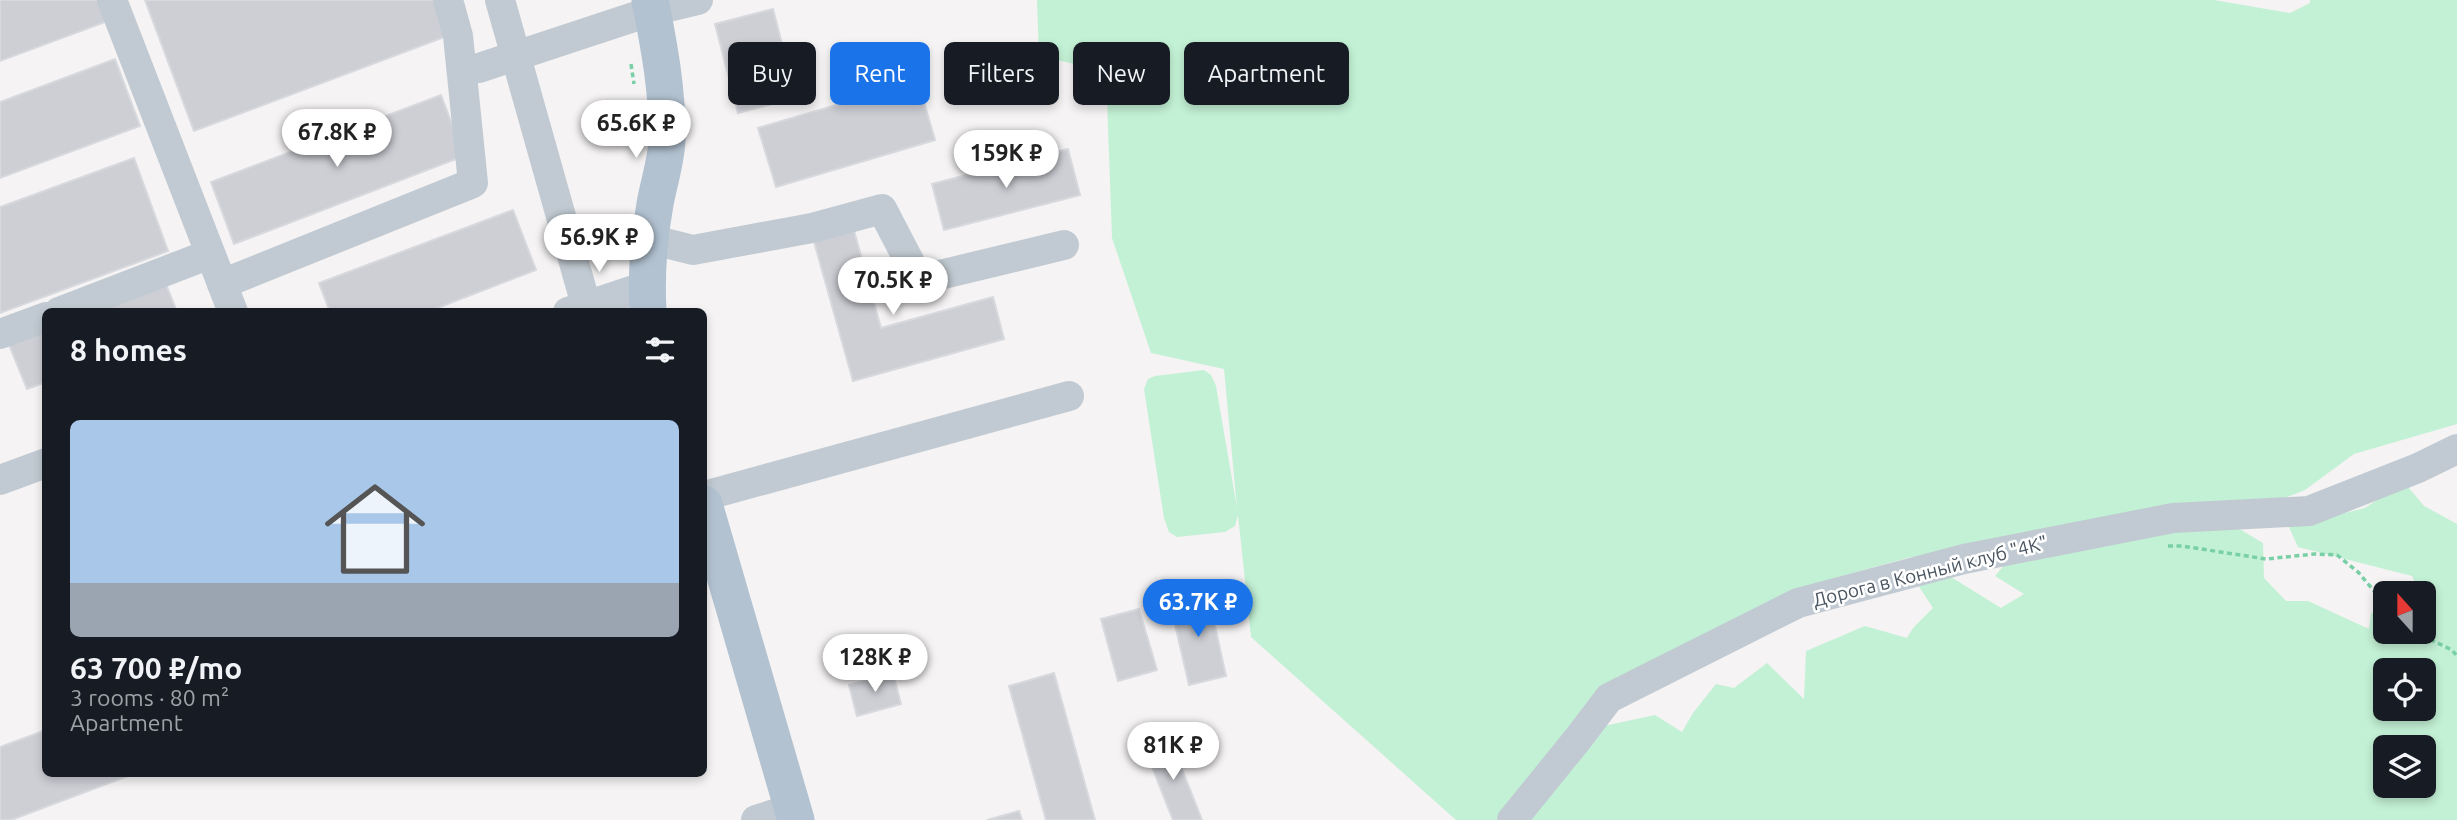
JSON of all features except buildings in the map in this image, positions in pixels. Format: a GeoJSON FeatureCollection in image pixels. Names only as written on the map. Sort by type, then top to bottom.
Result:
{"type":"FeatureCollection","features":[{"type":"Feature","properties":{"kind":"main road"},"geometry":{"type":"LineString","coordinates":[[647,299],[649,239],[664,169],[667,140],[665,92],[651,5]]}},
{"type":"Feature","properties":{"kind":"main road"},"geometry":{"type":"LineString","coordinates":[[707,515],[795,814]]}},
{"type":"Feature","properties":{"kind":"street"},"geometry":{"type":"LineString","coordinates":[[112,0],[228,298],[473,183],[458,36],[448,0]]}},
{"type":"Feature","properties":{"kind":"street"},"geometry":{"type":"LineString","coordinates":[[500,0],[577,308],[647,299]]}},
{"type":"Feature","properties":{"kind":"street"},"geometry":{"type":"LineString","coordinates":[[479,68],[516,57],[651,5],[698,0]]}},
{"type":"Feature","properties":{"kind":"street"},"geometry":{"type":"LineString","coordinates":[[649,239],[693,250],[812,228],[882,209],[919,280],[1065,245]]}},
{"type":"Feature","properties":{"kind":"street"},"geometry":{"type":"LineString","coordinates":[[69,308],[210,254]]}},
{"type":"Feature","properties":{"kind":"street"},"geometry":{"type":"LineString","coordinates":[[0,334],[42,318]]}},
{"type":"Feature","properties":{"kind":"street"},"geometry":{"type":"LineString","coordinates":[[707,495],[1069,396]]}},
{"type":"Feature","properties":{"kind":"street","name":"Дорога в Конный клуб \"4К\""},"geometry":{"type":"LineString","coordinates":[[1512,820],[1609,698],[1798,603],[1964,559],[2173,518],[2309,511],[2418,468],[2457,449]]}},
{"type":"Feature","properties":{"kind":"street"},"geometry":{"type":"LineString","coordinates":[[0,480],[42,464]]}},
{"type":"Feature","properties":{"kind":"street"},"geometry":{"type":"LineString","coordinates":[[756,820],[795,814]]}},
{"type":"Feature","properties":{"kind":"path"},"geometry":{"type":"LineString","coordinates":[[630,59],[634,85]]}},
{"type":"Feature","properties":{"kind":"path"},"geometry":{"type":"LineString","coordinates":[[636,99],[636,152]]}},
{"type":"Feature","properties":{"kind":"path"},"geometry":{"type":"LineString","coordinates":[[2160,546],[2182,546],[2266,559],[2314,554],[2337,555],[2358,572],[2373,590]]}},
{"type":"Feature","properties":{"kind":"path"},"geometry":{"type":"LineString","coordinates":[[2436,642],[2452,650],[2457,656]]}},
{"type":"Feature","properties":{"kind":"green space"},"geometry":{"type":"Polygon","coordinates":[[[1037,0],[2214,0],[2290,13],[2310,3],[2310,0],[2457,0],[2457,424],[2354,454],[2305,490],[2226,521],[2263,543],[2264,578],[2286,601],[2308,601],[2369,629],[2373,612],[2373,644],[2436,644],[2436,581],[2414,581],[2412,576],[2298,547],[2289,527],[2365,508],[2404,482],[2424,506],[2457,524],[2457,820],[1456,820],[1251,637],[1238,515],[1235,526],[1225,532],[1177,537],[1169,532],[1164,518],[1144,389],[1148,379],[1155,376],[1204,370],[1211,375],[1216,386],[1237,508],[1224,369],[1151,353],[1112,238],[1107,105],[1170,105],[1170,42],[1073,42],[1073,64],[1059,60],[1059,42],[1038,42],[1037,0]],[[1911,557],[1831,579],[1591,705],[1604,726],[1655,715],[1682,732],[1716,684],[1734,688],[1767,663],[1804,699],[1806,651],[1865,626],[1907,638],[1933,608],[1914,579],[1927,562],[2001,608],[2024,594],[1995,576],[2011,557],[1911,557]]]}}]}
